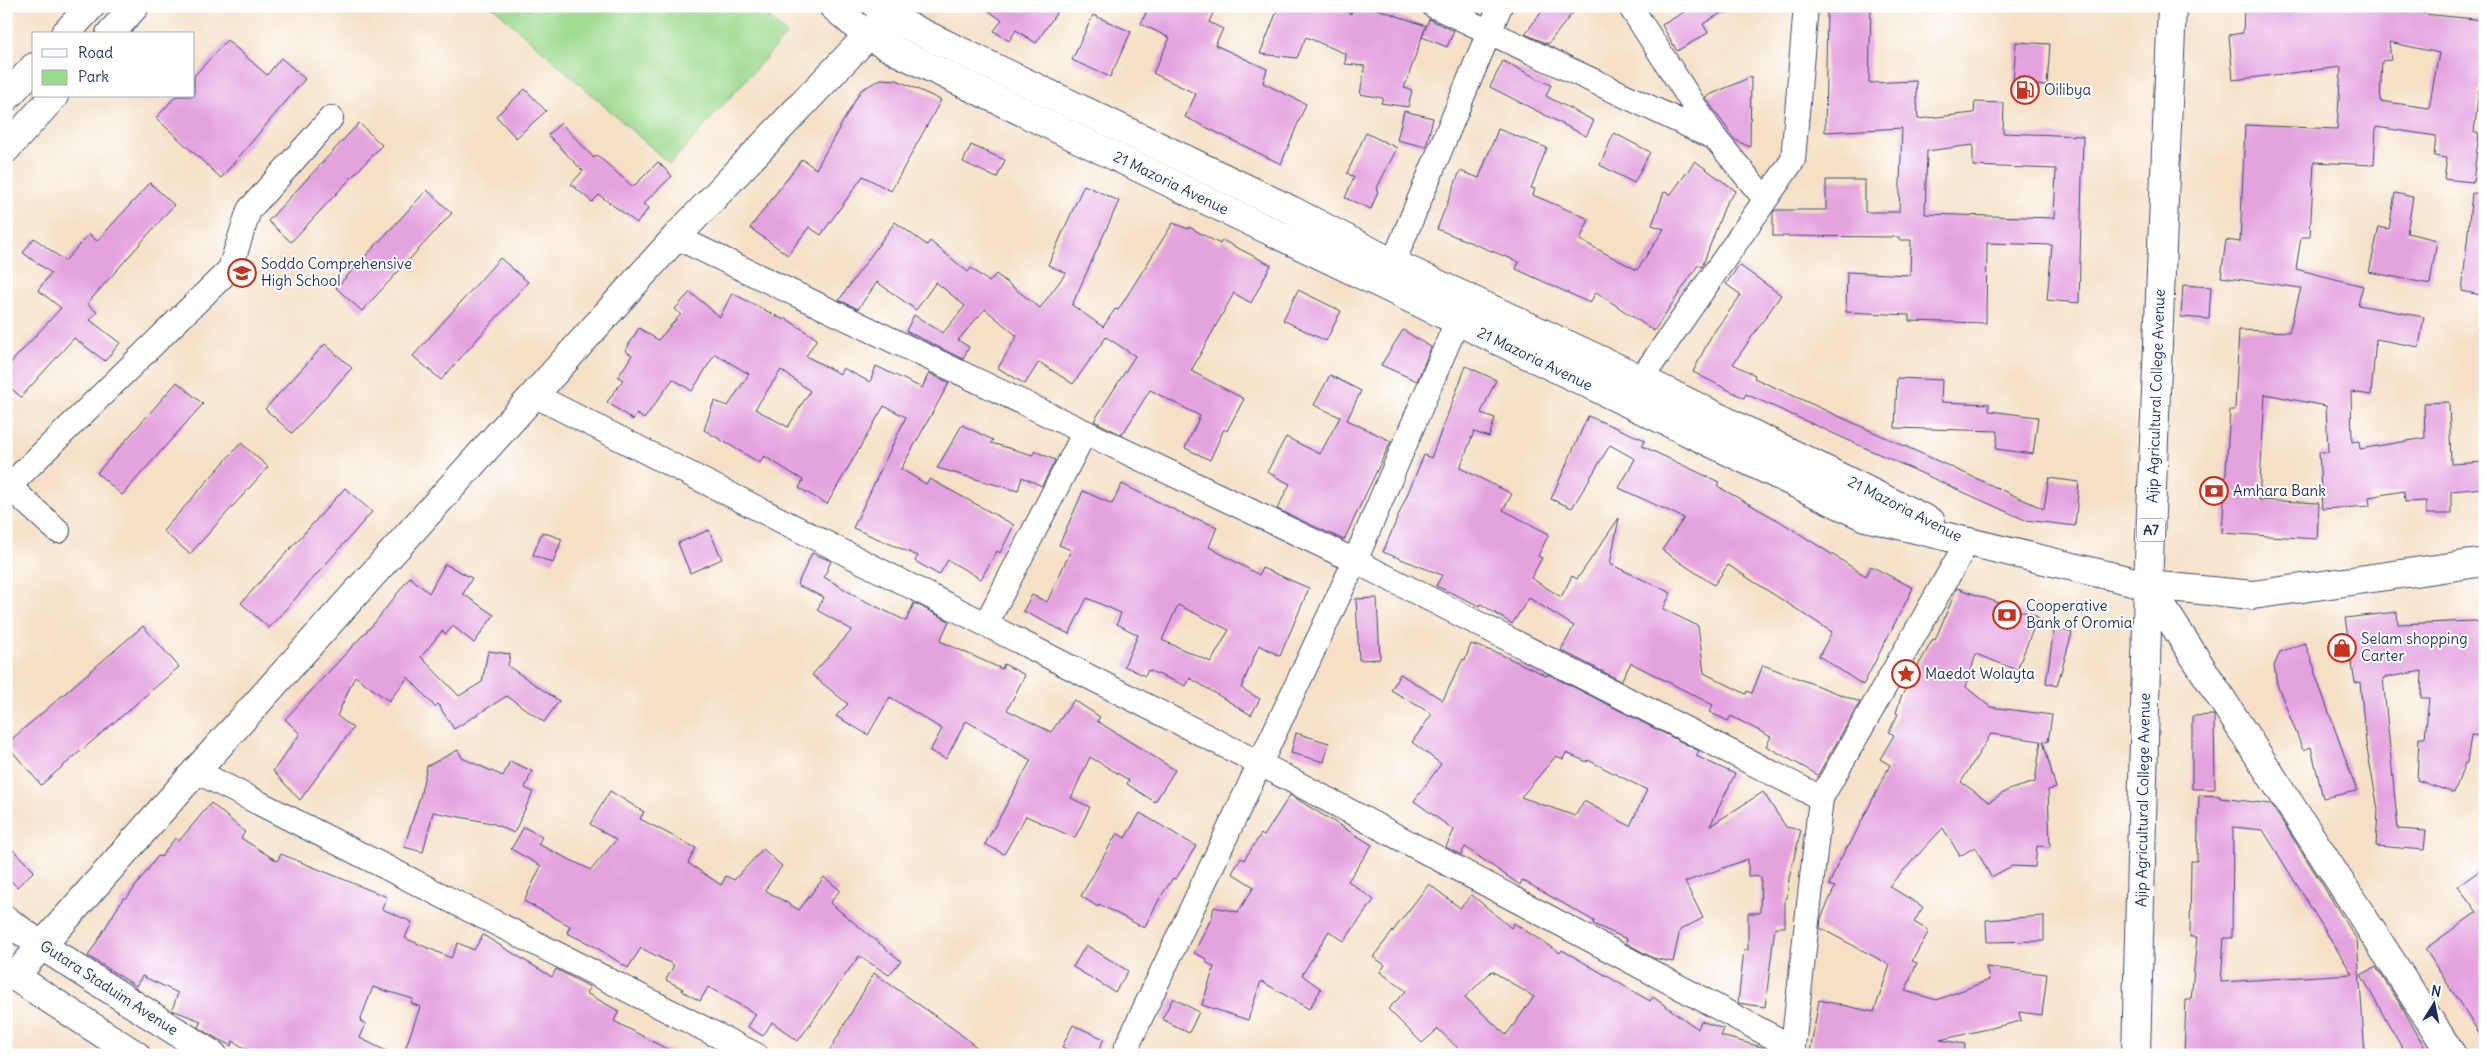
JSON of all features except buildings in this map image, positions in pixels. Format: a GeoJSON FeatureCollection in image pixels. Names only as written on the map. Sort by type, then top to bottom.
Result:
{"type":"FeatureCollection","features":[{"type":"Feature","properties":{"kind":"main road"},"geometry":{"type":"LineString","coordinates":[[67,32],[91,6]]}},
{"type":"Feature","properties":{"kind":"main road"},"geometry":{"type":"LineString","coordinates":[[112,32],[135,6]]}},
{"type":"Feature","properties":{"kind":"main road","name":"21 Mazoria Avenue"},"geometry":{"type":"LineString","coordinates":[[833,6],[868,36],[1462,310],[1866,517],[1968,540]]}},
{"type":"Feature","properties":{"kind":"main road","name":"Ajip Agricultural College Avenue"},"geometry":{"type":"LineString","coordinates":[[2136,1055],[2148,585],[2172,6]]}},
{"type":"Feature","properties":{"kind":"main road"},"geometry":{"type":"LineString","coordinates":[[136,1055],[9,979],[42,946],[196,771],[536,396],[676,237],[868,36],[887,9]]}},
{"type":"Feature","properties":{"kind":"main road","name":"21 Mazoria Avenue"},"geometry":{"type":"LineString","coordinates":[[887,9],[1393,263],[1462,310],[1641,379],[1968,540]]}},
{"type":"Feature","properties":{"kind":"main road"},"geometry":{"type":"LineString","coordinates":[[6,98],[32,69]]}},
{"type":"Feature","properties":{"kind":"main road"},"geometry":{"type":"LineString","coordinates":[[6,149],[52,98]]}},
{"type":"Feature","properties":{"kind":"main road"},"geometry":{"type":"LineString","coordinates":[[1968,540],[2148,585],[2253,595],[2485,562]]}},
{"type":"Feature","properties":{"kind":"main road"},"geometry":{"type":"LineString","coordinates":[[2148,585],[2452,1055]]}},
{"type":"Feature","properties":{"kind":"main road","name":"Gutara Staduim Avenue"},"geometry":{"type":"LineString","coordinates":[[6,920],[42,946],[213,1055]]}},
{"type":"Feature","properties":{"kind":"street"},"geometry":{"type":"LineString","coordinates":[[1434,6],[1715,138]]}},
{"type":"Feature","properties":{"kind":"street"},"geometry":{"type":"LineString","coordinates":[[1393,263],[1500,6]]}},
{"type":"Feature","properties":{"kind":"street"},"geometry":{"type":"LineString","coordinates":[[1630,6],[1715,138],[1765,199]]}},
{"type":"Feature","properties":{"kind":"street"},"geometry":{"type":"LineString","coordinates":[[1641,379],[1793,160],[1806,6]]}},
{"type":"Feature","properties":{"kind":"street"},"geometry":{"type":"LineString","coordinates":[[58,531],[8,485],[230,269],[250,210],[331,118]]}},
{"type":"Feature","properties":{"kind":"street"},"geometry":{"type":"LineString","coordinates":[[676,237],[1355,561],[1821,798]]}},
{"type":"Feature","properties":{"kind":"street"},"geometry":{"type":"LineString","coordinates":[[1123,1055],[1355,561],[1462,310]]}},
{"type":"Feature","properties":{"kind":"street"},"geometry":{"type":"LineString","coordinates":[[536,396],[1260,763],[1792,1051],[1821,798],[1968,540]]}},
{"type":"Feature","properties":{"kind":"street"},"geometry":{"type":"LineString","coordinates":[[986,624],[1085,432]]}},
{"type":"Feature","properties":{"kind":"street"},"geometry":{"type":"LineString","coordinates":[[196,771],[756,1055]]}},
{"type":"Feature","properties":{"kind":"green space"},"geometry":{"type":"Polygon","coordinates":[[[492,6],[756,6],[787,34],[670,164],[492,6]]]}},
{"type":"Feature","properties":{"kind":"place","name":"Oilibya"},"geometry":{"type":"Point","coordinates":[2025,90]}},
{"type":"Feature","properties":{"kind":"place","name":"Soddo Comprehensive High School"},"geometry":{"type":"Point","coordinates":[242,273]}},
{"type":"Feature","properties":{"kind":"place","name":"Amhara Bank"},"geometry":{"type":"Point","coordinates":[2214,491]}},
{"type":"Feature","properties":{"kind":"place","name":"Cooperative Bank of Oromia"},"geometry":{"type":"Point","coordinates":[2007,615]}},
{"type":"Feature","properties":{"kind":"place","name":"Selam shopping Carter"},"geometry":{"type":"Point","coordinates":[2342,648]}},
{"type":"Feature","properties":{"kind":"place","name":"Maedot Wolayta"},"geometry":{"type":"Point","coordinates":[1906,674]}}]}
